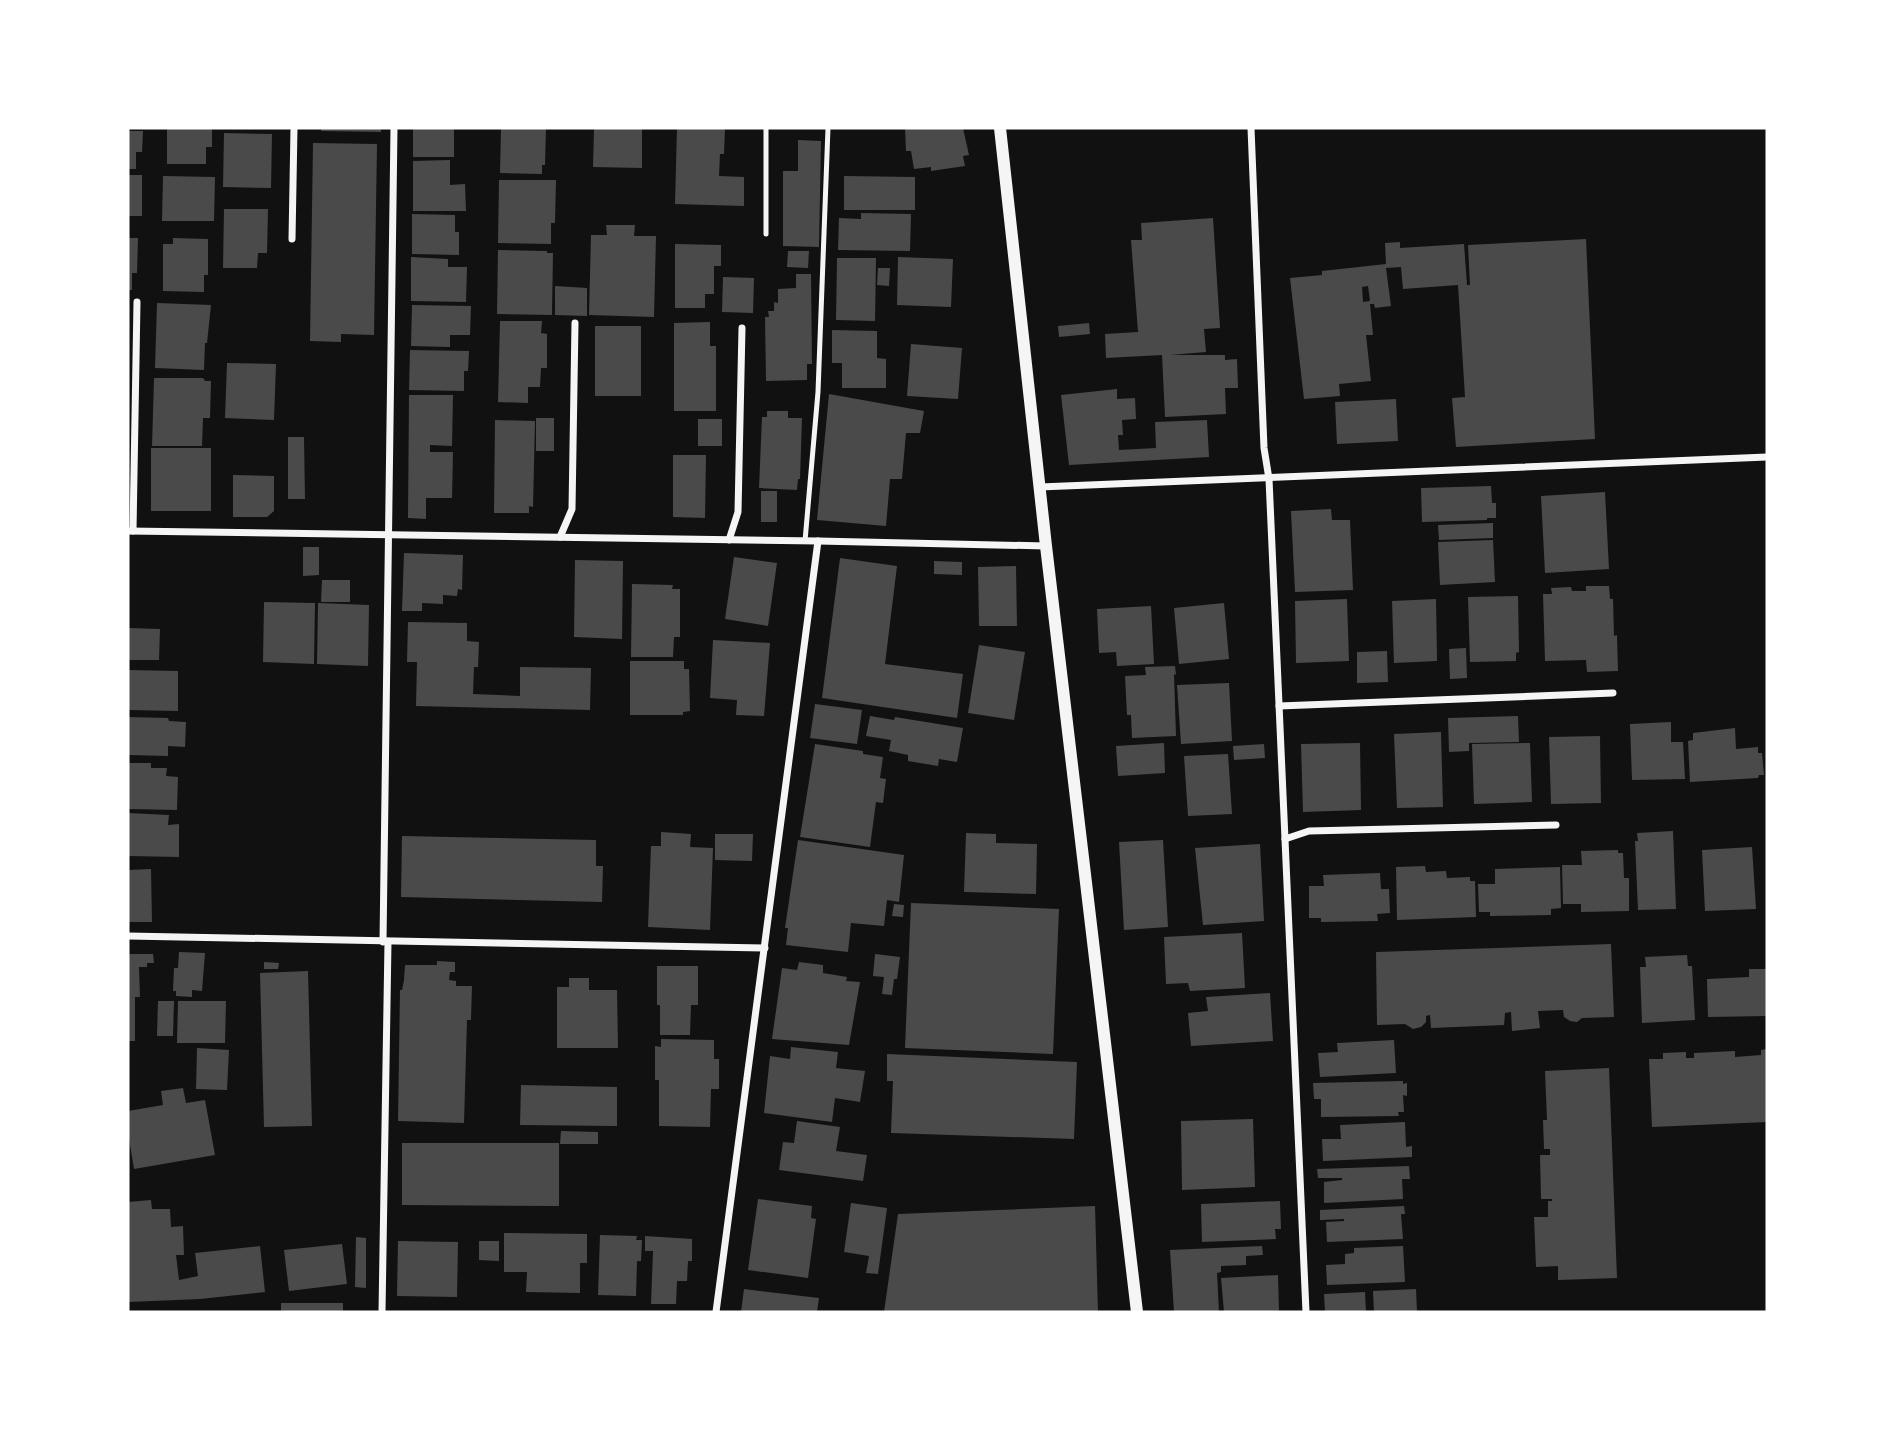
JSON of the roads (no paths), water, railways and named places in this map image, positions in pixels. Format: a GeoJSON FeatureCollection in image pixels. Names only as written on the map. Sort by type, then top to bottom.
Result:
{"type":"FeatureCollection","features":[{"type":"Feature","properties":{"kind":"street"},"geometry":{"type":"LineString","coordinates":[[292,239],[294,128]]}},
{"type":"Feature","properties":{"kind":"street"},"geometry":{"type":"LineString","coordinates":[[382,1312],[394,128]]}},
{"type":"Feature","properties":{"kind":"street"},"geometry":{"type":"LineString","coordinates":[[1000,128],[1046,547],[1137,1312]]}},
{"type":"Feature","properties":{"kind":"street"},"geometry":{"type":"LineString","coordinates":[[1251,128],[1306,1312]]}},
{"type":"Feature","properties":{"kind":"street"},"geometry":{"type":"LineString","coordinates":[[137,302],[131,531],[1046,547]]}},
{"type":"Feature","properties":{"kind":"street"},"geometry":{"type":"LineString","coordinates":[[560,537],[572,509],[575,323]]}},
{"type":"Feature","properties":{"kind":"street"},"geometry":{"type":"LineString","coordinates":[[729,540],[738,512],[741,328]]}},
{"type":"Feature","properties":{"kind":"street"},"geometry":{"type":"LineString","coordinates":[[1040,487],[1767,457]]}},
{"type":"Feature","properties":{"kind":"street"},"geometry":{"type":"LineString","coordinates":[[716,1312],[818,541]]}},
{"type":"Feature","properties":{"kind":"street"},"geometry":{"type":"LineString","coordinates":[[1279,706],[1613,694]]}},
{"type":"Feature","properties":{"kind":"street"},"geometry":{"type":"LineString","coordinates":[[1285,839],[1309,831],[1556,825]]}},
{"type":"Feature","properties":{"kind":"street"},"geometry":{"type":"LineString","coordinates":[[128,936],[765,948]]}},
{"type":"Feature","properties":{"kind":"lane"},"geometry":{"type":"LineString","coordinates":[[766,128],[766,233]]}},
{"type":"Feature","properties":{"kind":"lane"},"geometry":{"type":"LineString","coordinates":[[805,541],[818,392],[828,128]]}}]}
